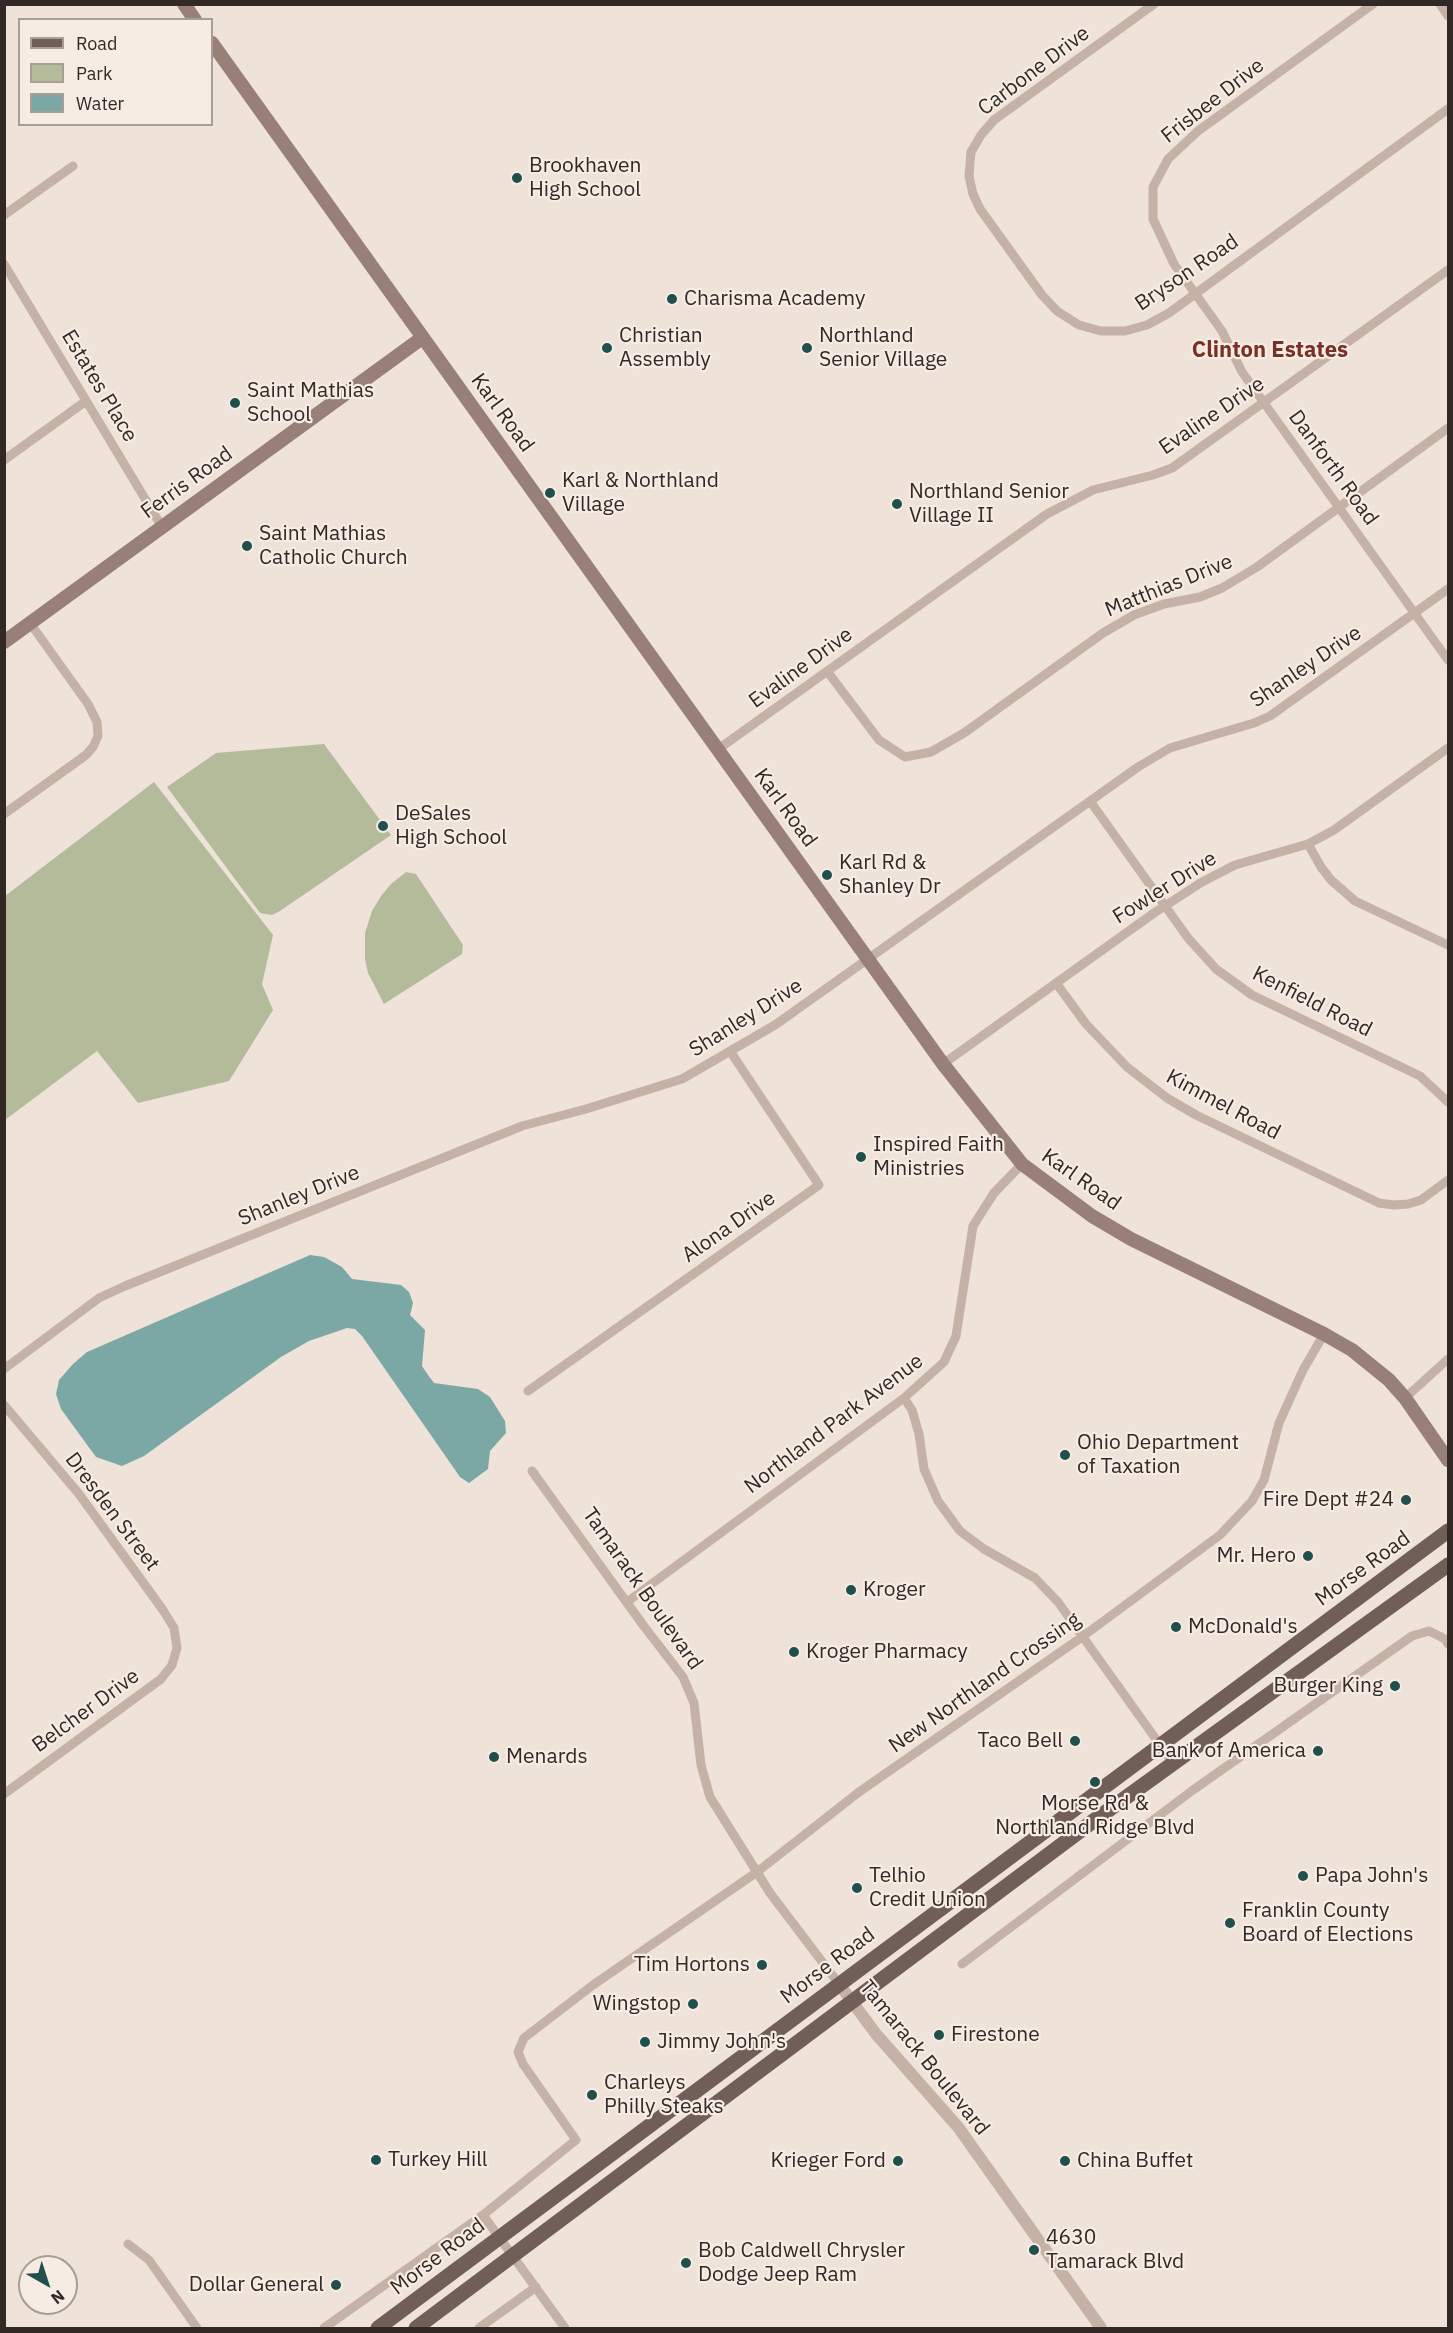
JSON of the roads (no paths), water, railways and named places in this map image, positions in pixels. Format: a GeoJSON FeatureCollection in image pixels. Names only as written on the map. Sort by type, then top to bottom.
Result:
{"type":"FeatureCollection","features":[{"type":"Feature","properties":{"kind":"main road"},"geometry":{"type":"LineString","coordinates":[[184,4],[194,18]]}},
{"type":"Feature","properties":{"kind":"main road","name":"Karl Road"},"geometry":{"type":"LineString","coordinates":[[213,44],[943,1064],[1022,1164],[1084,1210],[1131,1239],[1352,1350],[1389,1380],[1405,1398],[1449,1461]]}},
{"type":"Feature","properties":{"kind":"main road","name":"Ferris Road"},"geometry":{"type":"LineString","coordinates":[[4,642],[422,338]]}},
{"type":"Feature","properties":{"kind":"main road","name":"Morse Road"},"geometry":{"type":"LineString","coordinates":[[378,2328],[1449,1531]]}},
{"type":"Feature","properties":{"kind":"main road","name":"Morse Road"},"geometry":{"type":"LineString","coordinates":[[416,2328],[851,2001],[1173,1763],[1449,1565]]}},
{"type":"Feature","properties":{"kind":"street","name":"Carbone Drive"},"geometry":{"type":"LineString","coordinates":[[972,152],[981,135],[994,120],[1154,4]]}},
{"type":"Feature","properties":{"kind":"street","name":"Frisbee Drive"},"geometry":{"type":"LineString","coordinates":[[1195,293],[1174,264],[1152,219],[1154,187],[1168,159],[1198,131],[1373,4]]}},
{"type":"Feature","properties":{"kind":"street"},"geometry":{"type":"LineString","coordinates":[[1440,4],[1449,16]]}},
{"type":"Feature","properties":{"kind":"street","name":"Bryson Road"},"geometry":{"type":"LineString","coordinates":[[972,152],[969,176],[973,194],[980,209],[1042,295],[1058,311],[1079,324],[1101,331],[1125,331],[1147,326],[1449,109]]}},
{"type":"Feature","properties":{"kind":"street"},"geometry":{"type":"LineString","coordinates":[[4,215],[73,166]]}},
{"type":"Feature","properties":{"kind":"street","name":"Estates Place"},"geometry":{"type":"LineString","coordinates":[[4,264],[162,526]]}},
{"type":"Feature","properties":{"kind":"street","name":"Evaline Drive"},"geometry":{"type":"LineString","coordinates":[[717,750],[1047,514],[1093,489],[1172,468],[1449,270]]}},
{"type":"Feature","properties":{"kind":"street","name":"Danforth Road"},"geometry":{"type":"LineString","coordinates":[[1195,293],[1222,331],[1242,372],[1449,660]]}},
{"type":"Feature","properties":{"kind":"street"},"geometry":{"type":"LineString","coordinates":[[4,459],[86,401]]}},
{"type":"Feature","properties":{"kind":"street","name":"Matthias Drive"},"geometry":{"type":"LineString","coordinates":[[827,671],[879,740],[905,757],[931,752],[964,733],[1103,633],[1134,615],[1164,604],[1200,597],[1222,588],[1257,567],[1449,428]]}},
{"type":"Feature","properties":{"kind":"street","name":"Shanley Drive"},"geometry":{"type":"LineString","coordinates":[[4,1368],[99,1298],[125,1286],[522,1126],[682,1079],[775,1025],[1138,766],[1170,748],[1270,716],[1449,589]]}},
{"type":"Feature","properties":{"kind":"street"},"geometry":{"type":"LineString","coordinates":[[4,814],[79,760],[93,747],[98,736],[97,722],[88,704],[30,623]]}},
{"type":"Feature","properties":{"kind":"street","name":"Fowler Drive"},"geometry":{"type":"LineString","coordinates":[[943,1064],[1164,906],[1202,882],[1235,865],[1308,844],[1349,820],[1449,748]]}},
{"type":"Feature","properties":{"kind":"street","name":"Kenfield Road"},"geometry":{"type":"LineString","coordinates":[[1090,801],[1164,906],[1206,959],[1232,981],[1277,1007],[1413,1072],[1438,1090],[1449,1102]]}},
{"type":"Feature","properties":{"kind":"street"},"geometry":{"type":"LineString","coordinates":[[1308,844],[1331,880],[1355,901],[1449,945]]}},
{"type":"Feature","properties":{"kind":"street","name":"Kimmel Road"},"geometry":{"type":"LineString","coordinates":[[1056,983],[1086,1024],[1108,1049],[1145,1083],[1178,1105],[1379,1203],[1394,1205],[1421,1200],[1449,1180]]}},
{"type":"Feature","properties":{"kind":"street","name":"Alona Drive"},"geometry":{"type":"LineString","coordinates":[[528,1391],[819,1185],[730,1051]]}},
{"type":"Feature","properties":{"kind":"street","name":"Northland Park Avenue"},"geometry":{"type":"LineString","coordinates":[[627,1602],[904,1398],[944,1362],[956,1336],[973,1226],[994,1193],[1022,1164]]}},
{"type":"Feature","properties":{"kind":"street","name":"New Northland Crossing"},"geometry":{"type":"LineString","coordinates":[[483,2215],[576,2140],[523,2064],[518,2052],[524,2038],[582,1993],[757,1872],[859,1792],[1082,1637],[1220,1535],[1252,1501],[1264,1480],[1279,1423],[1303,1370],[1324,1334]]}},
{"type":"Feature","properties":{"kind":"street"},"geometry":{"type":"LineString","coordinates":[[1405,1398],[1449,1359]]}},
{"type":"Feature","properties":{"kind":"street"},"geometry":{"type":"LineString","coordinates":[[904,1398],[912,1410],[919,1434],[924,1469],[938,1501],[960,1531],[984,1549],[1035,1578],[1058,1602],[1173,1763]]}},
{"type":"Feature","properties":{"kind":"street","name":"Dresden Street"},"geometry":{"type":"LineString","coordinates":[[4,1405],[79,1494],[163,1610],[174,1628],[177,1648]]}},
{"type":"Feature","properties":{"kind":"street","name":"Tamarack Boulevard"},"geometry":{"type":"LineString","coordinates":[[532,1471],[683,1677],[694,1703],[701,1765],[710,1797],[757,1872],[795,1928],[876,2034],[958,2127],[1101,2328]]}},
{"type":"Feature","properties":{"kind":"street"},"geometry":{"type":"LineString","coordinates":[[962,1964],[1192,1790],[1412,1636],[1429,1631],[1445,1639],[1449,1644]]}},
{"type":"Feature","properties":{"kind":"street","name":"Belcher Drive"},"geometry":{"type":"LineString","coordinates":[[4,1794],[161,1679],[172,1665],[177,1648]]}},
{"type":"Feature","properties":{"kind":"street"},"geometry":{"type":"LineString","coordinates":[[324,2328],[483,2215],[565,2328]]}},
{"type":"Feature","properties":{"kind":"street"},"geometry":{"type":"LineString","coordinates":[[128,2244],[149,2260],[197,2328]]}},
{"type":"Feature","properties":{"kind":"street"},"geometry":{"type":"LineString","coordinates":[[478,2328],[536,2288]]}},
{"type":"Feature","properties":{"kind":"water"},"geometry":{"type":"Polygon","coordinates":[[[310,1255],[324,1257],[342,1267],[352,1279],[401,1285],[409,1292],[413,1303],[410,1315],[425,1330],[422,1366],[428,1375],[434,1383],[478,1389],[490,1397],[505,1421],[506,1433],[490,1451],[488,1469],[469,1483],[460,1477],[362,1336],[355,1329],[347,1328],[309,1341],[281,1357],[144,1456],[122,1466],[96,1457],[61,1409],[56,1394],[59,1380],[73,1364],[87,1352],[310,1255]]]}},
{"type":"Feature","properties":{"kind":"place","name":"Brookhaven High School"},"geometry":{"type":"Point","coordinates":[517,178]}},
{"type":"Feature","properties":{"kind":"place","name":"Charisma Academy"},"geometry":{"type":"Point","coordinates":[672,299]}},
{"type":"Feature","properties":{"kind":"place","name":"Christian Assembly"},"geometry":{"type":"Point","coordinates":[607,348]}},
{"type":"Feature","properties":{"kind":"place","name":"Northland Senior Village"},"geometry":{"type":"Point","coordinates":[807,348]}},
{"type":"Feature","properties":{"kind":"place","name":"Saint Mathias School"},"geometry":{"type":"Point","coordinates":[235,403]}},
{"type":"Feature","properties":{"kind":"place","name":"Karl & Northland Village"},"geometry":{"type":"Point","coordinates":[550,493]}},
{"type":"Feature","properties":{"kind":"place","name":"Northland Senior Village II"},"geometry":{"type":"Point","coordinates":[897,504]}},
{"type":"Feature","properties":{"kind":"place","name":"Saint Mathias Catholic Church"},"geometry":{"type":"Point","coordinates":[247,546]}},
{"type":"Feature","properties":{"kind":"place","name":"DeSales High School"},"geometry":{"type":"Point","coordinates":[383,826]}},
{"type":"Feature","properties":{"kind":"place","name":"Karl Rd & Shanley Dr"},"geometry":{"type":"Point","coordinates":[827,875]}},
{"type":"Feature","properties":{"kind":"place","name":"Inspired Faith Ministries"},"geometry":{"type":"Point","coordinates":[861,1157]}},
{"type":"Feature","properties":{"kind":"place","name":"Ohio Department of Taxation"},"geometry":{"type":"Point","coordinates":[1065,1455]}},
{"type":"Feature","properties":{"kind":"place","name":"Fire Dept #24"},"geometry":{"type":"Point","coordinates":[1406,1500]}},
{"type":"Feature","properties":{"kind":"place","name":"Mr. Hero"},"geometry":{"type":"Point","coordinates":[1308,1556]}},
{"type":"Feature","properties":{"kind":"place","name":"Kroger"},"geometry":{"type":"Point","coordinates":[851,1590]}},
{"type":"Feature","properties":{"kind":"place","name":"McDonald's"},"geometry":{"type":"Point","coordinates":[1176,1627]}},
{"type":"Feature","properties":{"kind":"place","name":"Kroger Pharmacy"},"geometry":{"type":"Point","coordinates":[794,1652]}},
{"type":"Feature","properties":{"kind":"place","name":"Burger King"},"geometry":{"type":"Point","coordinates":[1395,1686]}},
{"type":"Feature","properties":{"kind":"place","name":"Taco Bell"},"geometry":{"type":"Point","coordinates":[1075,1741]}},
{"type":"Feature","properties":{"kind":"place","name":"Bank of America"},"geometry":{"type":"Point","coordinates":[1318,1751]}},
{"type":"Feature","properties":{"kind":"place","name":"Menards"},"geometry":{"type":"Point","coordinates":[494,1757]}},
{"type":"Feature","properties":{"kind":"place","name":"Morse Rd & Northland Ridge Blvd"},"geometry":{"type":"Point","coordinates":[1095,1782]}},
{"type":"Feature","properties":{"kind":"place","name":"Papa John's"},"geometry":{"type":"Point","coordinates":[1303,1876]}},
{"type":"Feature","properties":{"kind":"place","name":"Telhio Credit Union"},"geometry":{"type":"Point","coordinates":[857,1888]}},
{"type":"Feature","properties":{"kind":"place","name":"Franklin County Board of Elections"},"geometry":{"type":"Point","coordinates":[1230,1923]}},
{"type":"Feature","properties":{"kind":"place","name":"Tim Hortons"},"geometry":{"type":"Point","coordinates":[762,1965]}},
{"type":"Feature","properties":{"kind":"place","name":"Wingstop"},"geometry":{"type":"Point","coordinates":[693,2004]}},
{"type":"Feature","properties":{"kind":"place","name":"Firestone"},"geometry":{"type":"Point","coordinates":[939,2035]}},
{"type":"Feature","properties":{"kind":"place","name":"Jimmy John's"},"geometry":{"type":"Point","coordinates":[645,2042]}},
{"type":"Feature","properties":{"kind":"place","name":"Charleys Philly Steaks"},"geometry":{"type":"Point","coordinates":[592,2095]}},
{"type":"Feature","properties":{"kind":"place","name":"Turkey Hill"},"geometry":{"type":"Point","coordinates":[376,2160]}},
{"type":"Feature","properties":{"kind":"place","name":"Krieger Ford"},"geometry":{"type":"Point","coordinates":[898,2161]}},
{"type":"Feature","properties":{"kind":"place","name":"China Buffet"},"geometry":{"type":"Point","coordinates":[1065,2161]}},
{"type":"Feature","properties":{"kind":"place","name":"4630 Tamarack Blvd"},"geometry":{"type":"Point","coordinates":[1034,2250]}},
{"type":"Feature","properties":{"kind":"place","name":"Bob Caldwell Chrysler Dodge Jeep Ram"},"geometry":{"type":"Point","coordinates":[686,2263]}},
{"type":"Feature","properties":{"kind":"place","name":"Dollar General"},"geometry":{"type":"Point","coordinates":[336,2285]}},
{"type":"Feature","properties":{"kind":"district","name":"Clinton Estates"},"geometry":{"type":"Point","coordinates":[1270,351]}}]}
